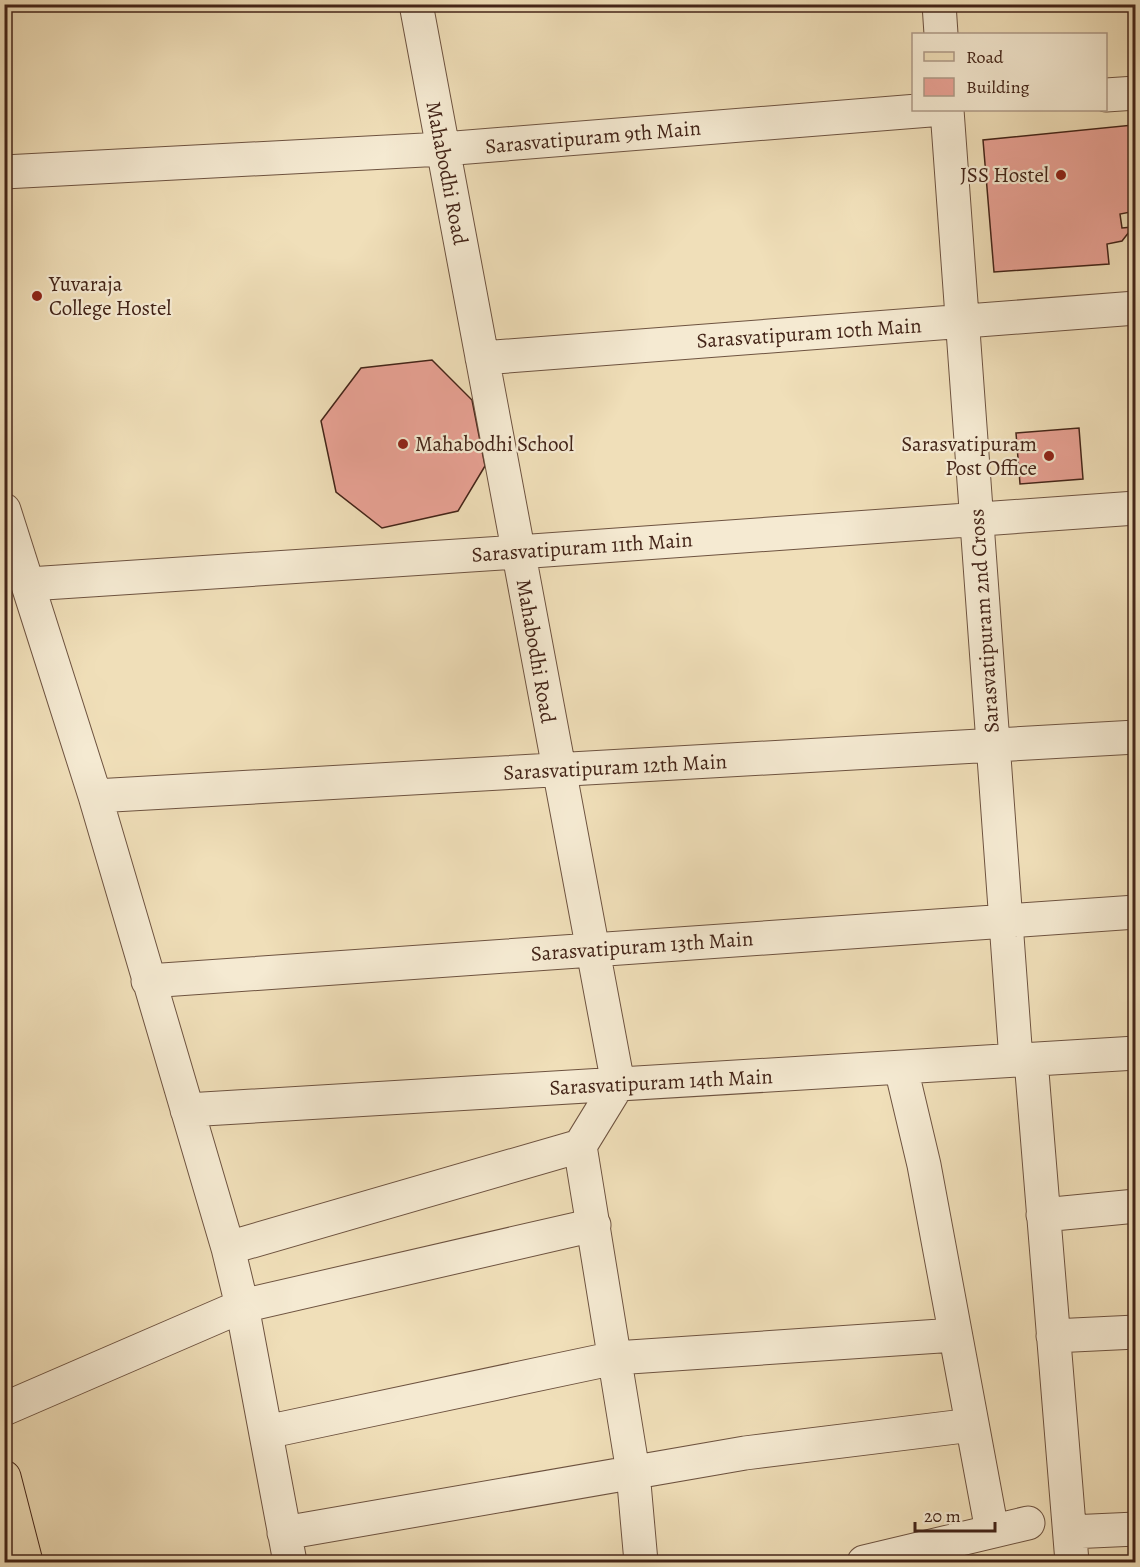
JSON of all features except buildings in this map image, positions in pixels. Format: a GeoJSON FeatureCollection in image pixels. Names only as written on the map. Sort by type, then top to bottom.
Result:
{"type":"FeatureCollection","features":[{"type":"Feature","properties":{"kind":"main road"},"geometry":{"type":"LineString","coordinates":[[4,1478],[26,1563]]}},
{"type":"Feature","properties":{"kind":"street","name":"Mahabodhi Road"},"geometry":{"type":"LineString","coordinates":[[416,4],[618,1084]]}},
{"type":"Feature","properties":{"kind":"street"},"geometry":{"type":"LineString","coordinates":[[939,4],[941,33]]}},
{"type":"Feature","properties":{"kind":"street"},"geometry":{"type":"LineString","coordinates":[[1107,95],[1136,93]]}},
{"type":"Feature","properties":{"kind":"street","name":"Sarasvatipuram 9th Main"},"geometry":{"type":"LineString","coordinates":[[4,172],[443,149],[918,111]]}},
{"type":"Feature","properties":{"kind":"street","name":"Sarasvatipuram 2nd Cross"},"geometry":{"type":"LineString","coordinates":[[947,111],[1006,921],[1043,1215],[1071,1547]]}},
{"type":"Feature","properties":{"kind":"street","name":"Sarasvatipuram 10th Main"},"geometry":{"type":"LineString","coordinates":[[482,358],[1136,308]]}},
{"type":"Feature","properties":{"kind":"street","name":"Sarasvatipuram 11th Main"},"geometry":{"type":"LineString","coordinates":[[29,584],[1136,508]]}},
{"type":"Feature","properties":{"kind":"street"},"geometry":{"type":"LineString","coordinates":[[4,510],[95,796],[228,1248],[242,1306],[287,1548],[633,1472],[745,1453],[972,1425]]}},
{"type":"Feature","properties":{"kind":"street","name":"Sarasvatipuram 12th Main"},"geometry":{"type":"LineString","coordinates":[[95,796],[1136,737]]}},
{"type":"Feature","properties":{"kind":"street","name":"Sarasvatipuram 13th Main"},"geometry":{"type":"LineString","coordinates":[[148,981],[1136,912]]}},
{"type":"Feature","properties":{"kind":"street","name":"Sarasvatipuram 14th Main"},"geometry":{"type":"LineString","coordinates":[[187,1110],[1136,1053]]}},
{"type":"Feature","properties":{"kind":"street"},"geometry":{"type":"LineString","coordinates":[[901,1068],[924,1165],[992,1531]]}},
{"type":"Feature","properties":{"kind":"street"},"geometry":{"type":"LineString","coordinates":[[618,1084],[580,1146],[633,1472],[641,1563]]}},
{"type":"Feature","properties":{"kind":"street"},"geometry":{"type":"LineString","coordinates":[[228,1248],[580,1146]]}},
{"type":"Feature","properties":{"kind":"street"},"geometry":{"type":"LineString","coordinates":[[1043,1215],[1136,1206]]}},
{"type":"Feature","properties":{"kind":"street"},"geometry":{"type":"LineString","coordinates":[[4,1409],[242,1306],[594,1225]]}},
{"type":"Feature","properties":{"kind":"street"},"geometry":{"type":"LineString","coordinates":[[1053,1336],[1136,1332]]}},
{"type":"Feature","properties":{"kind":"street"},"geometry":{"type":"LineString","coordinates":[[266,1432],[615,1358],[955,1335]]}},
{"type":"Feature","properties":{"kind":"street"},"geometry":{"type":"LineString","coordinates":[[864,1563],[1028,1523]]}},
{"type":"Feature","properties":{"kind":"street"},"geometry":{"type":"LineString","coordinates":[[1071,1547],[1136,1529]]}},
{"type":"Feature","properties":{"kind":"place","name":"JSS Hostel"},"geometry":{"type":"Point","coordinates":[1061,175]}},
{"type":"Feature","properties":{"kind":"place","name":"Yuvaraja College Hostel"},"geometry":{"type":"Point","coordinates":[37,296]}},
{"type":"Feature","properties":{"kind":"place","name":"Mahabodhi School"},"geometry":{"type":"Point","coordinates":[403,444]}},
{"type":"Feature","properties":{"kind":"place","name":"Sarasvatipuram Post Office"},"geometry":{"type":"Point","coordinates":[1049,456]}}]}
